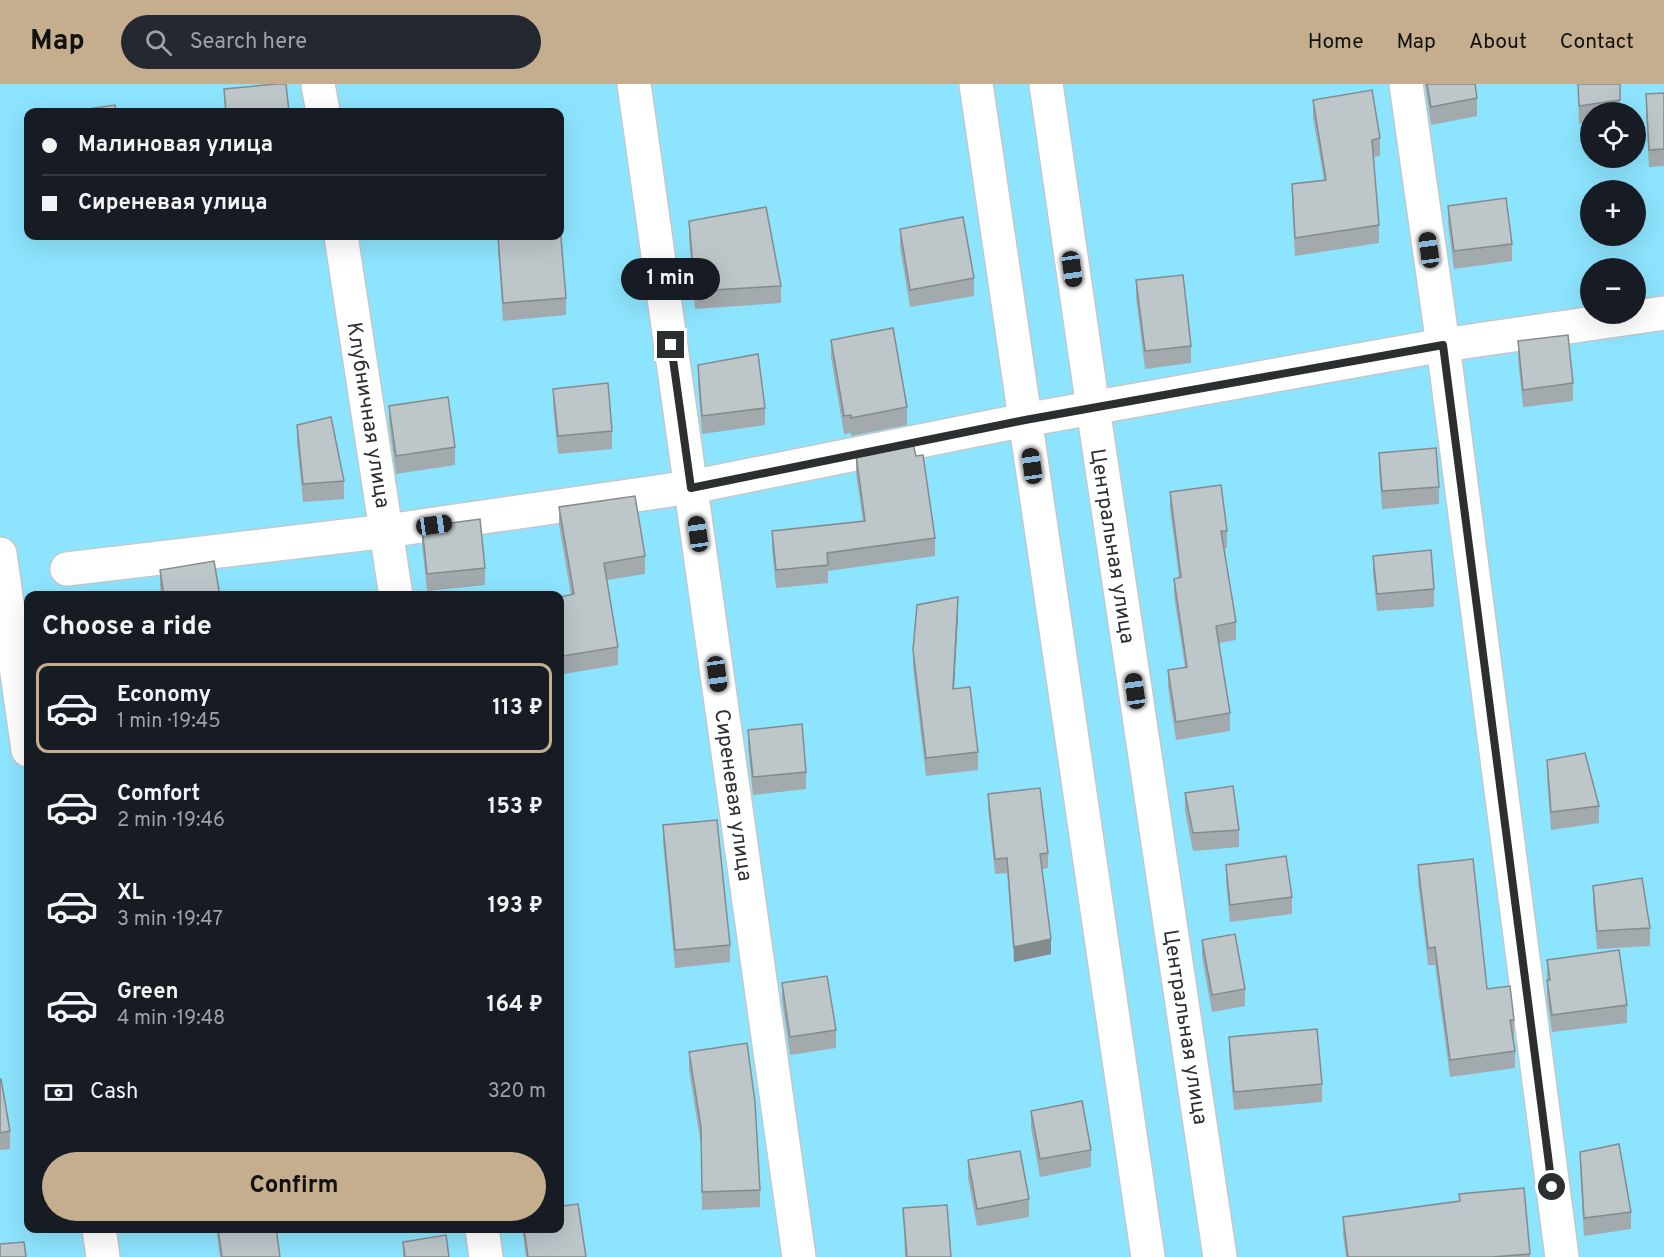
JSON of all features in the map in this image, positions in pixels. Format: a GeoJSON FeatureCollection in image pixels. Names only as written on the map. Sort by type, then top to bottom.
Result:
{"type":"FeatureCollection","features":[{"type":"Feature","properties":{"kind":"street"},"geometry":{"type":"LineString","coordinates":[[318,84],[321,108]]}},
{"type":"Feature","properties":{"kind":"street","name":"Сиреневая улица"},"geometry":{"type":"LineString","coordinates":[[634,84],[799,1257]]}},
{"type":"Feature","properties":{"kind":"street"},"geometry":{"type":"LineString","coordinates":[[976,84],[1148,1257]]}},
{"type":"Feature","properties":{"kind":"street","name":"Центральная улица"},"geometry":{"type":"LineString","coordinates":[[1046,84],[1220,1257]]}},
{"type":"Feature","properties":{"kind":"street"},"geometry":{"type":"LineString","coordinates":[[1406,84],[1443,345],[1562,1257]]}},
{"type":"Feature","properties":{"kind":"street","name":"Клубничная улица"},"geometry":{"type":"LineString","coordinates":[[342,240],[395,591]]}},
{"type":"Feature","properties":{"kind":"street"},"geometry":{"type":"LineString","coordinates":[[67,569],[387,531],[691,488],[1025,420],[1443,345],[1664,313]]}},
{"type":"Feature","properties":{"kind":"street"},"geometry":{"type":"LineString","coordinates":[[0,554],[24,722]]}},
{"type":"Feature","properties":{"kind":"street"},"geometry":{"type":"LineString","coordinates":[[100,1233],[103,1257]]}},
{"type":"Feature","properties":{"kind":"street"},"geometry":{"type":"LineString","coordinates":[[484,1233],[486,1257]]}},
{"type":"Feature","properties":{"kind":"shaded area"},"geometry":{"type":"Polygon","coordinates":[[[0,84],[1664,84],[1664,1257],[0,1257],[0,84]]]}},
{"type":"Feature","properties":{"kind":"building"},"geometry":{"type":"Polygon","coordinates":[[[286,84],[289,108],[226,108],[224,89],[286,84]]]}},
{"type":"Feature","properties":{"kind":"building"},"geometry":{"type":"Polygon","coordinates":[[[1427,84],[1475,84],[1477,98],[1431,107],[1427,84]]]}},
{"type":"Feature","properties":{"kind":"building"},"geometry":{"type":"Polygon","coordinates":[[[1578,84],[1620,84],[1620,100],[1580,102],[1579,106],[1578,84]]]}},
{"type":"Feature","properties":{"kind":"building"},"geometry":{"type":"Polygon","coordinates":[[[1372,90],[1380,138],[1372,140],[1379,225],[1295,238],[1292,184],[1326,180],[1313,100],[1372,90]]]}},
{"type":"Feature","properties":{"kind":"building"},"geometry":{"type":"Polygon","coordinates":[[[1664,93],[1664,149],[1649,150],[1646,94],[1664,93]]]}},
{"type":"Feature","properties":{"kind":"building"},"geometry":{"type":"Polygon","coordinates":[[[115,105],[115,108],[95,108],[115,105]]]}},
{"type":"Feature","properties":{"kind":"building"},"geometry":{"type":"Polygon","coordinates":[[[1506,198],[1512,244],[1454,251],[1448,206],[1506,198]]]}},
{"type":"Feature","properties":{"kind":"building"},"geometry":{"type":"Polygon","coordinates":[[[766,207],[781,286],[695,291],[689,221],[766,207]]]}},
{"type":"Feature","properties":{"kind":"building"},"geometry":{"type":"Polygon","coordinates":[[[963,217],[974,278],[910,290],[900,229],[963,217]]]}},
{"type":"Feature","properties":{"kind":"building"},"geometry":{"type":"Polygon","coordinates":[[[498,240],[561,240],[566,298],[503,303],[498,240]]]}},
{"type":"Feature","properties":{"kind":"building"},"geometry":{"type":"Polygon","coordinates":[[[1183,275],[1191,346],[1145,351],[1136,280],[1183,275]]]}},
{"type":"Feature","properties":{"kind":"building"},"geometry":{"type":"Polygon","coordinates":[[[893,328],[907,407],[851,418],[851,415],[844,416],[831,340],[893,328]]]}},
{"type":"Feature","properties":{"kind":"building"},"geometry":{"type":"Polygon","coordinates":[[[1568,335],[1573,383],[1523,390],[1518,341],[1568,335]]]}},
{"type":"Feature","properties":{"kind":"building"},"geometry":{"type":"Polygon","coordinates":[[[758,354],[765,408],[702,416],[698,365],[758,354]]]}},
{"type":"Feature","properties":{"kind":"building"},"geometry":{"type":"Polygon","coordinates":[[[608,383],[612,431],[558,436],[553,389],[608,383]]]}},
{"type":"Feature","properties":{"kind":"building"},"geometry":{"type":"Polygon","coordinates":[[[448,397],[455,447],[396,456],[389,406],[448,397]]]}},
{"type":"Feature","properties":{"kind":"building"},"geometry":{"type":"Polygon","coordinates":[[[331,417],[344,481],[303,484],[297,425],[331,417]]]}},
{"type":"Feature","properties":{"kind":"building"},"geometry":{"type":"Polygon","coordinates":[[[913,444],[916,456],[923,455],[935,538],[827,553],[828,565],[776,570],[772,531],[865,521],[856,455],[913,444]]]}},
{"type":"Feature","properties":{"kind":"building"},"geometry":{"type":"Polygon","coordinates":[[[1436,448],[1439,487],[1382,491],[1379,453],[1436,448]]]}},
{"type":"Feature","properties":{"kind":"building"},"geometry":{"type":"Polygon","coordinates":[[[1221,485],[1227,531],[1221,531],[1236,622],[1216,626],[1230,713],[1176,722],[1168,670],[1187,667],[1174,579],[1181,577],[1170,492],[1221,485]]]}},
{"type":"Feature","properties":{"kind":"building"},"geometry":{"type":"Polygon","coordinates":[[[635,496],[645,556],[604,563],[618,647],[564,656],[564,596],[574,594],[559,507],[635,496]]]}},
{"type":"Feature","properties":{"kind":"building"},"geometry":{"type":"Polygon","coordinates":[[[480,519],[485,568],[427,574],[422,527],[480,519]]]}},
{"type":"Feature","properties":{"kind":"building"},"geometry":{"type":"Polygon","coordinates":[[[1431,550],[1434,589],[1377,594],[1373,556],[1431,550]]]}},
{"type":"Feature","properties":{"kind":"building"},"geometry":{"type":"Polygon","coordinates":[[[214,561],[219,591],[163,591],[160,570],[214,561]]]}},
{"type":"Feature","properties":{"kind":"building"},"geometry":{"type":"Polygon","coordinates":[[[958,597],[953,689],[970,687],[978,752],[926,758],[913,650],[917,605],[958,597]]]}},
{"type":"Feature","properties":{"kind":"building"},"geometry":{"type":"Polygon","coordinates":[[[802,724],[806,772],[753,777],[748,730],[802,724]]]}},
{"type":"Feature","properties":{"kind":"building"},"geometry":{"type":"Polygon","coordinates":[[[1585,753],[1599,806],[1551,812],[1547,760],[1585,753]]]}},
{"type":"Feature","properties":{"kind":"building"},"geometry":{"type":"Polygon","coordinates":[[[1233,786],[1239,830],[1193,833],[1185,793],[1233,786]]]}},
{"type":"Feature","properties":{"kind":"building"},"geometry":{"type":"Polygon","coordinates":[[[1040,788],[1048,853],[1040,854],[1051,939],[1014,947],[1007,858],[995,859],[988,794],[1040,788]]]}},
{"type":"Feature","properties":{"kind":"building"},"geometry":{"type":"Polygon","coordinates":[[[717,820],[730,945],[675,950],[663,825],[717,820]]]}},
{"type":"Feature","properties":{"kind":"building"},"geometry":{"type":"Polygon","coordinates":[[[1286,856],[1292,897],[1230,905],[1226,865],[1286,856]]]}},
{"type":"Feature","properties":{"kind":"building"},"geometry":{"type":"Polygon","coordinates":[[[1473,859],[1487,989],[1510,986],[1514,1020],[1510,1020],[1515,1051],[1450,1060],[1435,947],[1428,948],[1418,865],[1473,859]]]}},
{"type":"Feature","properties":{"kind":"building"},"geometry":{"type":"Polygon","coordinates":[[[1642,878],[1650,928],[1597,931],[1593,886],[1642,878]]]}},
{"type":"Feature","properties":{"kind":"building"},"geometry":{"type":"Polygon","coordinates":[[[1235,934],[1245,989],[1212,995],[1202,940],[1235,934]]]}},
{"type":"Feature","properties":{"kind":"building"},"geometry":{"type":"Polygon","coordinates":[[[1619,950],[1627,1005],[1552,1015],[1547,980],[1550,980],[1547,960],[1619,950]]]}},
{"type":"Feature","properties":{"kind":"building"},"geometry":{"type":"Polygon","coordinates":[[[827,976],[836,1030],[790,1037],[782,983],[827,976]]]}},
{"type":"Feature","properties":{"kind":"building"},"geometry":{"type":"Polygon","coordinates":[[[1317,1029],[1322,1084],[1234,1092],[1229,1037],[1317,1029]]]}},
{"type":"Feature","properties":{"kind":"building"},"geometry":{"type":"Polygon","coordinates":[[[747,1043],[755,1102],[760,1190],[702,1192],[701,1127],[689,1052],[747,1043]]]}},
{"type":"Feature","properties":{"kind":"building"},"geometry":{"type":"Polygon","coordinates":[[[0,1079],[10,1131],[0,1133],[0,1079]]]}},
{"type":"Feature","properties":{"kind":"building"},"geometry":{"type":"Polygon","coordinates":[[[1082,1101],[1091,1150],[1040,1159],[1031,1111],[1082,1101]]]}},
{"type":"Feature","properties":{"kind":"building"},"geometry":{"type":"Polygon","coordinates":[[[1619,1144],[1631,1212],[1584,1218],[1580,1152],[1619,1144]]]}},
{"type":"Feature","properties":{"kind":"building"},"geometry":{"type":"Polygon","coordinates":[[[1020,1151],[1029,1199],[977,1209],[968,1160],[1020,1151]]]}},
{"type":"Feature","properties":{"kind":"building"},"geometry":{"type":"Polygon","coordinates":[[[1524,1188],[1530,1254],[1492,1257],[1348,1257],[1343,1217],[1460,1201],[1459,1194],[1524,1188]]]}},
{"type":"Feature","properties":{"kind":"building"},"geometry":{"type":"Polygon","coordinates":[[[578,1204],[586,1257],[528,1257],[525,1233],[564,1233],[564,1206],[578,1204]]]}},
{"type":"Feature","properties":{"kind":"building"},"geometry":{"type":"Polygon","coordinates":[[[947,1205],[951,1257],[907,1257],[903,1208],[947,1205]]]}},
{"type":"Feature","properties":{"kind":"building"},"geometry":{"type":"Polygon","coordinates":[[[219,1233],[277,1233],[280,1257],[222,1257],[219,1233]]]}},
{"type":"Feature","properties":{"kind":"building"},"geometry":{"type":"Polygon","coordinates":[[[446,1235],[449,1257],[405,1257],[403,1242],[446,1235]]]}},
{"type":"Feature","properties":{"kind":"building"},"geometry":{"type":"Polygon","coordinates":[[[24,1242],[26,1257],[0,1257],[0,1244],[24,1242]]]}},
{"type":"Feature","properties":{"kind":"route"},"geometry":{"type":"LineString","coordinates":[[671,345],[691,488],[1025,420],[1443,345],[1552,1187]]}}]}
